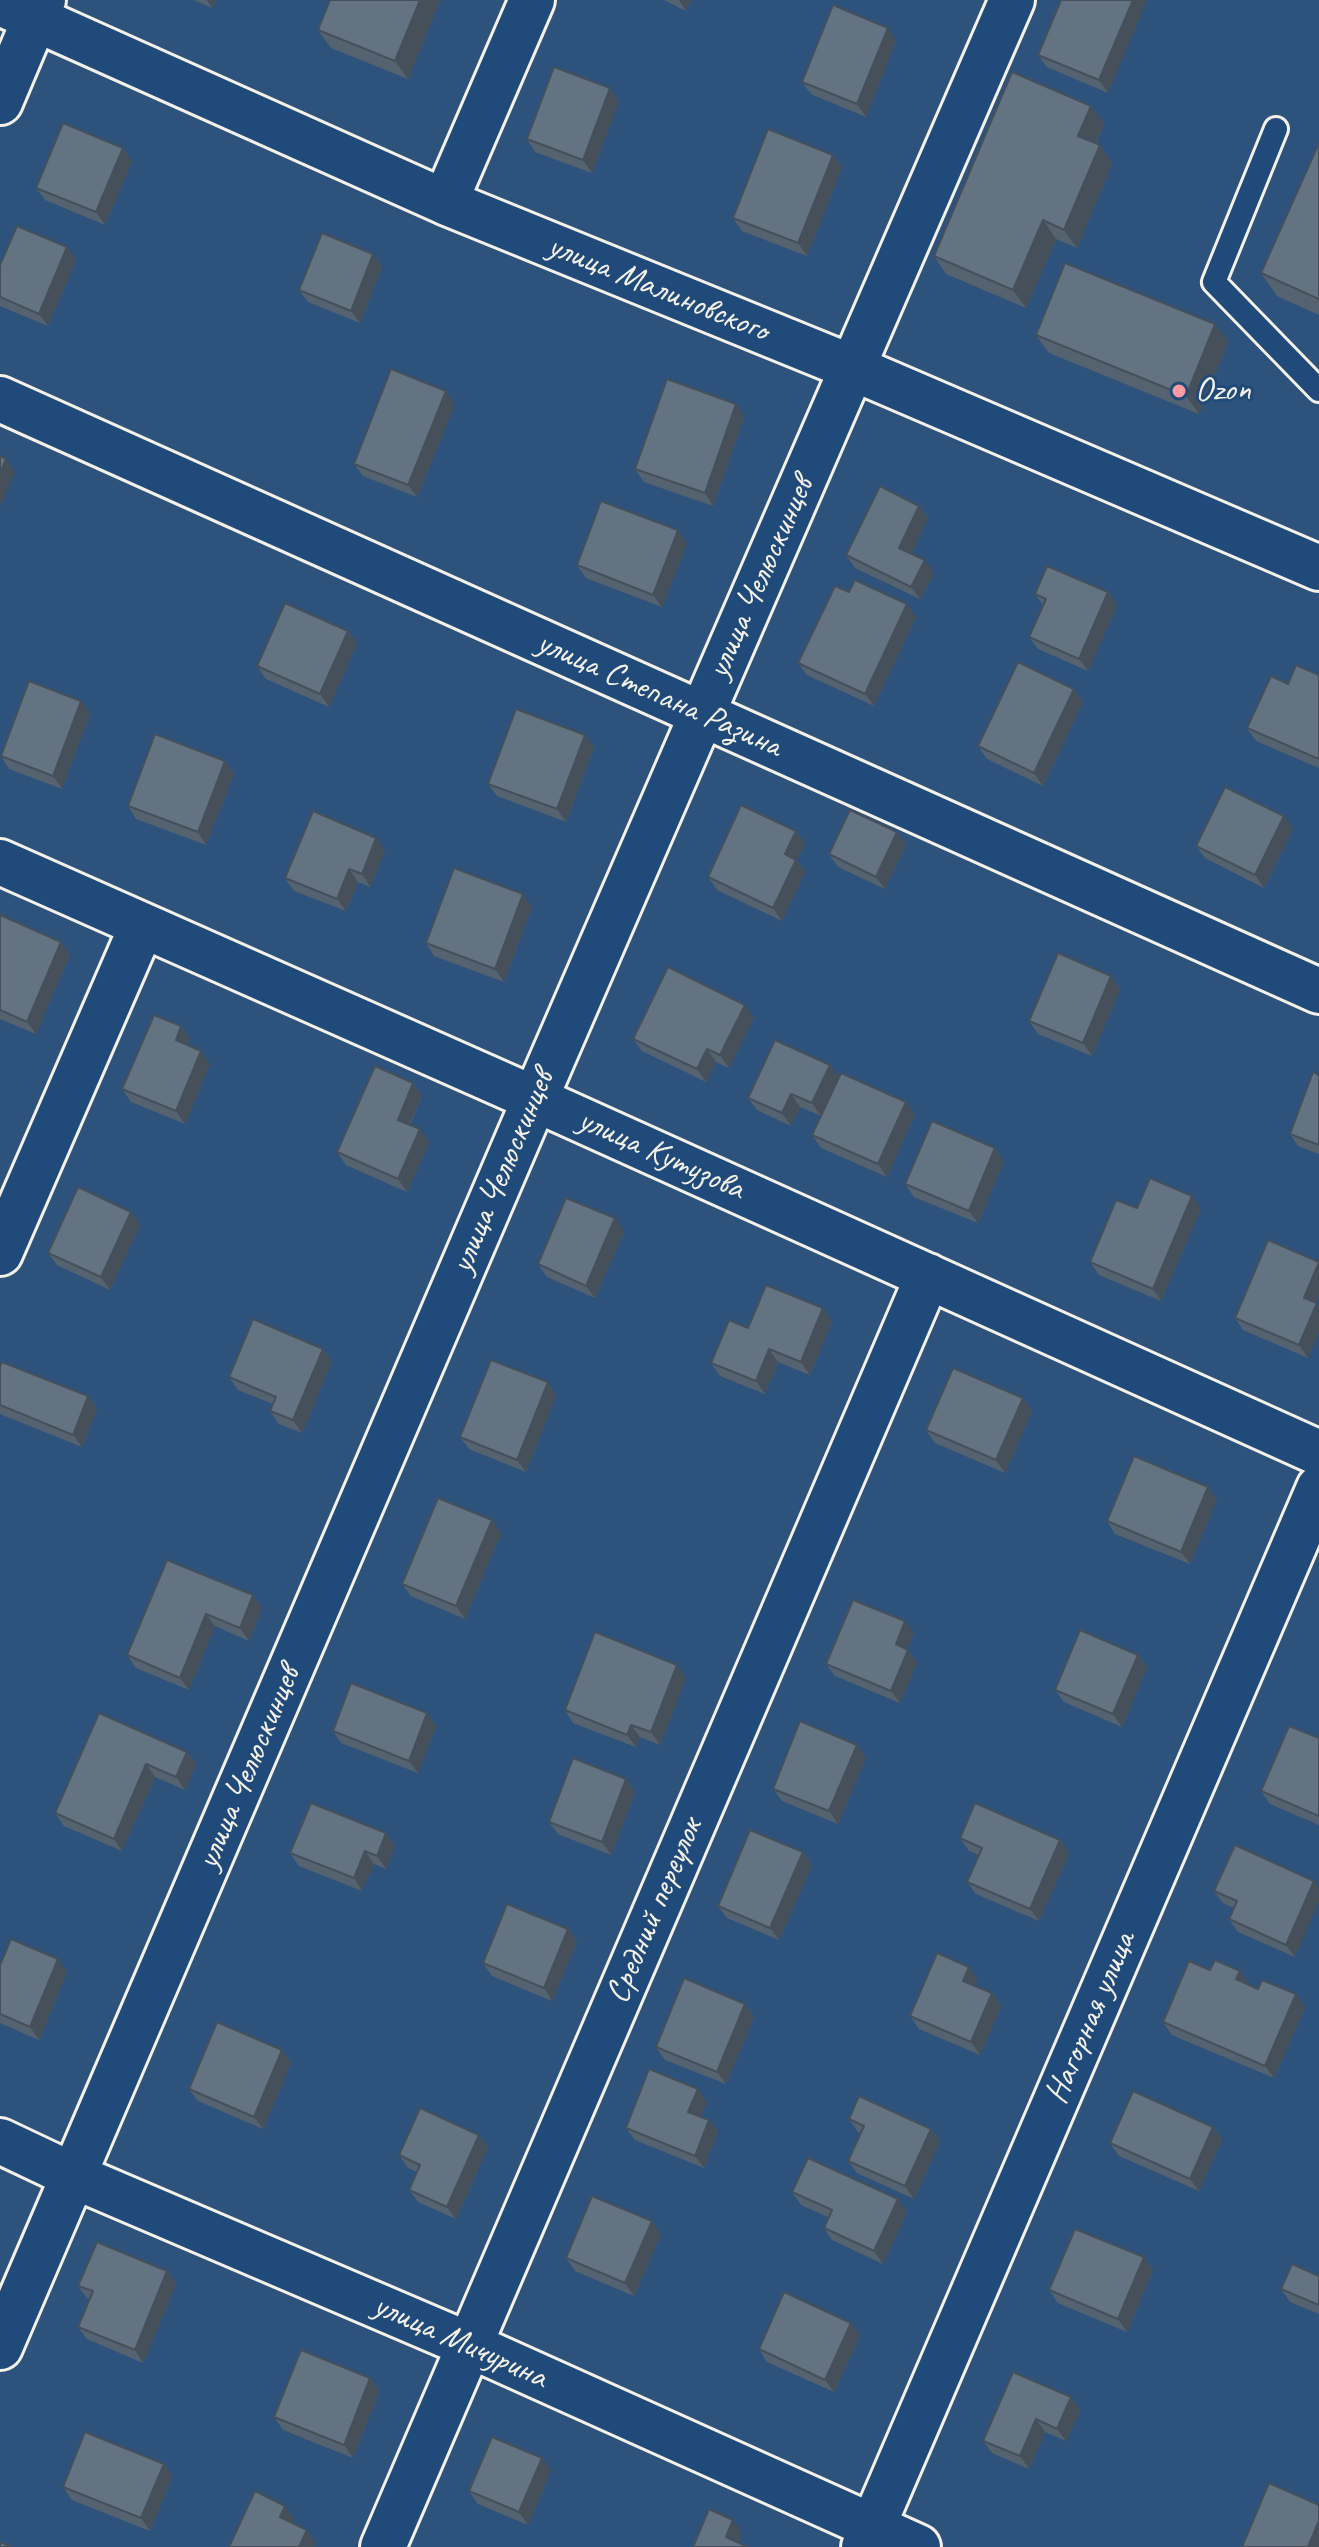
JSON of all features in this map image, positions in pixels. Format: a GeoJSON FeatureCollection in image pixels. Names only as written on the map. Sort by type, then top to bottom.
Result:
{"type":"FeatureCollection","features":[{"type":"Feature","properties":{"kind":"street"},"geometry":{"type":"LineString","coordinates":[[445,202],[532,0]]}},
{"type":"Feature","properties":{"kind":"street","name":"улица Челюскинцев"},"geometry":{"type":"LineString","coordinates":[[0,2347],[76,2177],[701,714],[1012,0]]}},
{"type":"Feature","properties":{"kind":"street"},"geometry":{"type":"LineString","coordinates":[[0,102],[26,7]]}},
{"type":"Feature","properties":{"kind":"street","name":"улица Малиновского"},"geometry":{"type":"LineString","coordinates":[[26,7],[445,202],[853,368],[1319,568]]}},
{"type":"Feature","properties":{"kind":"street","name":"улица Степана Разина"},"geometry":{"type":"LineString","coordinates":[[0,399],[1319,991]]}},
{"type":"Feature","properties":{"kind":"street","name":"улица Кутузова"},"geometry":{"type":"LineString","coordinates":[[0,862],[535,1099],[1319,1453]]}},
{"type":"Feature","properties":{"kind":"street"},"geometry":{"type":"LineString","coordinates":[[0,1253],[142,926]]}},
{"type":"Feature","properties":{"kind":"street","name":"Средний переулок"},"geometry":{"type":"LineString","coordinates":[[383,2547],[928,1276]]}},
{"type":"Feature","properties":{"kind":"street","name":"Нагорная улица"},"geometry":{"type":"LineString","coordinates":[[868,2537],[1319,1488]]}},
{"type":"Feature","properties":{"kind":"street","name":"улица Мичурина"},"geometry":{"type":"LineString","coordinates":[[0,2141],[76,2177],[469,2345],[868,2537],[918,2547]]}},
{"type":"Feature","properties":{"kind":"lane"},"geometry":{"type":"LineString","coordinates":[[1276,129],[1214,282],[1319,390]]}},
{"type":"Feature","properties":{"kind":"building"},"geometry":{"type":"Polygon","coordinates":[[[330,0],[420,0],[395,61],[318,30],[330,0]]]}},
{"type":"Feature","properties":{"kind":"building"},"geometry":{"type":"Polygon","coordinates":[[[1061,0],[1133,0],[1099,80],[1038,55],[1061,0]]]}},
{"type":"Feature","properties":{"kind":"building"},"geometry":{"type":"Polygon","coordinates":[[[833,5],[888,28],[857,104],[802,82],[833,5]]]}},
{"type":"Feature","properties":{"kind":"building"},"geometry":{"type":"Polygon","coordinates":[[[554,67],[610,88],[583,160],[527,139],[554,67]]]}},
{"type":"Feature","properties":{"kind":"building"},"geometry":{"type":"Polygon","coordinates":[[[1012,72],[1091,106],[1078,136],[1100,145],[1064,230],[1043,220],[1013,290],[934,256],[1012,72]]]}},
{"type":"Feature","properties":{"kind":"building"},"geometry":{"type":"Polygon","coordinates":[[[63,123],[123,148],[96,212],[36,188],[63,123]]]}},
{"type":"Feature","properties":{"kind":"building"},"geometry":{"type":"Polygon","coordinates":[[[768,129],[833,155],[798,243],[733,218],[768,129]]]}},
{"type":"Feature","properties":{"kind":"building"},"geometry":{"type":"Polygon","coordinates":[[[1319,143],[1319,299],[1261,273],[1319,143]]]}},
{"type":"Feature","properties":{"kind":"building"},"geometry":{"type":"Polygon","coordinates":[[[17,226],[67,247],[39,314],[0,297],[0,265],[17,226]]]}},
{"type":"Feature","properties":{"kind":"building"},"geometry":{"type":"Polygon","coordinates":[[[322,233],[373,254],[351,311],[299,290],[322,233]]]}},
{"type":"Feature","properties":{"kind":"building"},"geometry":{"type":"Polygon","coordinates":[[[1065,263],[1215,324],[1186,396],[1036,335],[1065,263]]]}},
{"type":"Feature","properties":{"kind":"building"},"geometry":{"type":"Polygon","coordinates":[[[391,369],[446,391],[408,485],[354,464],[391,369]]]}},
{"type":"Feature","properties":{"kind":"building"},"geometry":{"type":"Polygon","coordinates":[[[667,379],[736,404],[705,493],[635,469],[667,379]]]}},
{"type":"Feature","properties":{"kind":"building"},"geometry":{"type":"Polygon","coordinates":[[[0,456],[6,459],[0,473],[0,456]]]}},
{"type":"Feature","properties":{"kind":"building"},"geometry":{"type":"Polygon","coordinates":[[[880,486],[919,506],[899,548],[925,560],[911,587],[846,555],[880,486]]]}},
{"type":"Feature","properties":{"kind":"building"},"geometry":{"type":"Polygon","coordinates":[[[601,501],[678,530],[653,595],[577,565],[601,501]]]}},
{"type":"Feature","properties":{"kind":"building"},"geometry":{"type":"Polygon","coordinates":[[[1047,566],[1108,592],[1079,659],[1029,637],[1046,599],[1035,594],[1047,566]]]}},
{"type":"Feature","properties":{"kind":"building"},"geometry":{"type":"Polygon","coordinates":[[[855,580],[907,604],[865,694],[798,663],[835,586],[849,592],[855,580]]]}},
{"type":"Feature","properties":{"kind":"building"},"geometry":{"type":"Polygon","coordinates":[[[285,603],[348,631],[320,694],[257,666],[285,603]]]}},
{"type":"Feature","properties":{"kind":"building"},"geometry":{"type":"Polygon","coordinates":[[[1018,662],[1074,689],[1034,773],[978,746],[1018,662]]]}},
{"type":"Feature","properties":{"kind":"building"},"geometry":{"type":"Polygon","coordinates":[[[1296,665],[1319,675],[1319,759],[1247,728],[1271,676],[1288,684],[1296,665]]]}},
{"type":"Feature","properties":{"kind":"building"},"geometry":{"type":"Polygon","coordinates":[[[29,681],[81,701],[53,776],[1,756],[29,681]]]}},
{"type":"Feature","properties":{"kind":"building"},"geometry":{"type":"Polygon","coordinates":[[[516,709],[585,735],[557,809],[488,784],[516,709]]]}},
{"type":"Feature","properties":{"kind":"building"},"geometry":{"type":"Polygon","coordinates":[[[155,734],[225,761],[198,832],[128,806],[155,734]]]}},
{"type":"Feature","properties":{"kind":"building"},"geometry":{"type":"Polygon","coordinates":[[[1225,787],[1284,816],[1255,875],[1196,846],[1225,787]]]}},
{"type":"Feature","properties":{"kind":"building"},"geometry":{"type":"Polygon","coordinates":[[[741,805],[796,831],[785,854],[796,860],[773,908],[708,877],[741,805]]]}},
{"type":"Feature","properties":{"kind":"building"},"geometry":{"type":"Polygon","coordinates":[[[850,810],[897,832],[876,877],[829,854],[850,810]]]}},
{"type":"Feature","properties":{"kind":"building"},"geometry":{"type":"Polygon","coordinates":[[[313,811],[376,838],[362,874],[349,869],[337,899],[285,878],[313,811]]]}},
{"type":"Feature","properties":{"kind":"building"},"geometry":{"type":"Polygon","coordinates":[[[454,868],[523,894],[495,969],[426,943],[454,868]]]}},
{"type":"Feature","properties":{"kind":"building"},"geometry":{"type":"Polygon","coordinates":[[[0,915],[61,942],[27,1022],[0,1010],[0,915]]]}},
{"type":"Feature","properties":{"kind":"building"},"geometry":{"type":"Polygon","coordinates":[[[1058,953],[1111,976],[1083,1043],[1029,1021],[1058,953]]]}},
{"type":"Feature","properties":{"kind":"building"},"geometry":{"type":"Polygon","coordinates":[[[668,967],[745,1005],[720,1055],[707,1049],[697,1069],[633,1039],[668,967]]]}},
{"type":"Feature","properties":{"kind":"building"},"geometry":{"type":"Polygon","coordinates":[[[154,1015],[181,1026],[176,1040],[201,1051],[176,1111],[122,1089],[154,1015]]]}},
{"type":"Feature","properties":{"kind":"building"},"geometry":{"type":"Polygon","coordinates":[[[775,1040],[830,1065],[812,1103],[791,1094],[782,1113],[748,1098],[775,1040]]]}},
{"type":"Feature","properties":{"kind":"building"},"geometry":{"type":"Polygon","coordinates":[[[375,1066],[413,1083],[398,1120],[420,1129],[398,1179],[337,1152],[375,1066]]]}},
{"type":"Feature","properties":{"kind":"building"},"geometry":{"type":"Polygon","coordinates":[[[1313,1072],[1319,1075],[1319,1145],[1290,1134],[1313,1072]]]}},
{"type":"Feature","properties":{"kind":"building"},"geometry":{"type":"Polygon","coordinates":[[[841,1073],[906,1102],[878,1164],[812,1135],[841,1073]]]}},
{"type":"Feature","properties":{"kind":"building"},"geometry":{"type":"Polygon","coordinates":[[[932,1121],[995,1148],[969,1211],[905,1184],[932,1121]]]}},
{"type":"Feature","properties":{"kind":"building"},"geometry":{"type":"Polygon","coordinates":[[[1150,1178],[1192,1196],[1153,1289],[1090,1262],[1116,1200],[1137,1208],[1150,1178]]]}},
{"type":"Feature","properties":{"kind":"building"},"geometry":{"type":"Polygon","coordinates":[[[78,1187],[131,1212],[101,1277],[48,1253],[78,1187]]]}},
{"type":"Feature","properties":{"kind":"building"},"geometry":{"type":"Polygon","coordinates":[[[566,1198],[615,1218],[586,1286],[538,1264],[566,1198]]]}},
{"type":"Feature","properties":{"kind":"building"},"geometry":{"type":"Polygon","coordinates":[[[1268,1240],[1319,1262],[1304,1298],[1317,1303],[1299,1345],[1235,1318],[1268,1240]]]}},
{"type":"Feature","properties":{"kind":"building"},"geometry":{"type":"Polygon","coordinates":[[[766,1285],[823,1308],[801,1362],[769,1349],[756,1381],[711,1363],[729,1320],[748,1328],[766,1285]]]}},
{"type":"Feature","properties":{"kind":"building"},"geometry":{"type":"Polygon","coordinates":[[[253,1319],[323,1349],[293,1420],[270,1411],[276,1397],[229,1377],[253,1319]]]}},
{"type":"Feature","properties":{"kind":"building"},"geometry":{"type":"Polygon","coordinates":[[[491,1360],[548,1382],[517,1460],[460,1437],[491,1360]]]}},
{"type":"Feature","properties":{"kind":"building"},"geometry":{"type":"Polygon","coordinates":[[[2,1362],[88,1396],[73,1435],[0,1405],[2,1362]]]}},
{"type":"Feature","properties":{"kind":"building"},"geometry":{"type":"Polygon","coordinates":[[[953,1368],[1023,1398],[996,1460],[926,1430],[953,1368]]]}},
{"type":"Feature","properties":{"kind":"building"},"geometry":{"type":"Polygon","coordinates":[[[1134,1456],[1208,1487],[1181,1552],[1107,1521],[1134,1456]]]}},
{"type":"Feature","properties":{"kind":"building"},"geometry":{"type":"Polygon","coordinates":[[[438,1498],[492,1520],[456,1606],[402,1584],[438,1498]]]}},
{"type":"Feature","properties":{"kind":"building"},"geometry":{"type":"Polygon","coordinates":[[[167,1560],[253,1595],[240,1628],[206,1614],[180,1678],[127,1655],[167,1560]]]}},
{"type":"Feature","properties":{"kind":"building"},"geometry":{"type":"Polygon","coordinates":[[[853,1600],[905,1621],[896,1644],[908,1650],[891,1691],[826,1664],[853,1600]]]}},
{"type":"Feature","properties":{"kind":"building"},"geometry":{"type":"Polygon","coordinates":[[[1080,1630],[1138,1655],[1113,1714],[1055,1690],[1080,1630]]]}},
{"type":"Feature","properties":{"kind":"building"},"geometry":{"type":"Polygon","coordinates":[[[595,1632],[677,1665],[651,1732],[631,1725],[627,1735],[565,1710],[595,1632]]]}},
{"type":"Feature","properties":{"kind":"building"},"geometry":{"type":"Polygon","coordinates":[[[351,1683],[427,1713],[409,1761],[333,1731],[351,1683]]]}},
{"type":"Feature","properties":{"kind":"building"},"geometry":{"type":"Polygon","coordinates":[[[99,1713],[187,1752],[176,1777],[146,1764],[114,1839],[55,1813],[99,1713]]]}},
{"type":"Feature","properties":{"kind":"building"},"geometry":{"type":"Polygon","coordinates":[[[800,1721],[857,1745],[829,1811],[773,1789],[800,1721]]]}},
{"type":"Feature","properties":{"kind":"building"},"geometry":{"type":"Polygon","coordinates":[[[1289,1726],[1319,1738],[1319,1816],[1261,1791],[1289,1726]]]}},
{"type":"Feature","properties":{"kind":"building"},"geometry":{"type":"Polygon","coordinates":[[[573,1758],[626,1779],[602,1842],[549,1822],[573,1758]]]}},
{"type":"Feature","properties":{"kind":"building"},"geometry":{"type":"Polygon","coordinates":[[[311,1803],[386,1833],[377,1856],[365,1851],[354,1878],[290,1853],[311,1803]]]}},
{"type":"Feature","properties":{"kind":"building"},"geometry":{"type":"Polygon","coordinates":[[[975,1803],[1060,1840],[1030,1909],[967,1882],[982,1848],[960,1838],[975,1803]]]}},
{"type":"Feature","properties":{"kind":"building"},"geometry":{"type":"Polygon","coordinates":[[[750,1830],[803,1852],[770,1928],[718,1906],[750,1830]]]}},
{"type":"Feature","properties":{"kind":"building"},"geometry":{"type":"Polygon","coordinates":[[[1235,1845],[1314,1881],[1286,1945],[1229,1919],[1237,1901],[1214,1891],[1235,1845]]]}},
{"type":"Feature","properties":{"kind":"building"},"geometry":{"type":"Polygon","coordinates":[[[507,1904],[568,1929],[544,1988],[483,1963],[507,1904]]]}},
{"type":"Feature","properties":{"kind":"building"},"geometry":{"type":"Polygon","coordinates":[[[11,1939],[58,1959],[30,2027],[0,2014],[0,1965],[11,1939]]]}},
{"type":"Feature","properties":{"kind":"building"},"geometry":{"type":"Polygon","coordinates":[[[937,1953],[969,1967],[963,1981],[992,1993],[971,2042],[910,2016],[937,1953]]]}},
{"type":"Feature","properties":{"kind":"building"},"geometry":{"type":"Polygon","coordinates":[[[1215,1960],[1240,1971],[1236,1979],[1258,1989],[1262,1980],[1296,1994],[1265,2066],[1163,2022],[1189,1961],[1210,1970],[1215,1960]]]}},
{"type":"Feature","properties":{"kind":"building"},"geometry":{"type":"Polygon","coordinates":[[[684,1978],[745,2004],[717,2072],[656,2047],[684,1978]]]}},
{"type":"Feature","properties":{"kind":"building"},"geometry":{"type":"Polygon","coordinates":[[[217,2022],[282,2050],[254,2117],[189,2089],[217,2022]]]}},
{"type":"Feature","properties":{"kind":"building"},"geometry":{"type":"Polygon","coordinates":[[[649,2069],[698,2089],[688,2112],[709,2120],[695,2156],[626,2128],[649,2069]]]}},
{"type":"Feature","properties":{"kind":"building"},"geometry":{"type":"Polygon","coordinates":[[[1133,2091],[1213,2127],[1190,2179],[1110,2143],[1133,2091]]]}},
{"type":"Feature","properties":{"kind":"building"},"geometry":{"type":"Polygon","coordinates":[[[859,2096],[931,2129],[905,2186],[848,2161],[864,2126],[849,2119],[859,2096]]]}},
{"type":"Feature","properties":{"kind":"building"},"geometry":{"type":"Polygon","coordinates":[[[420,2108],[479,2135],[447,2207],[409,2190],[420,2165],[399,2155],[420,2108]]]}},
{"type":"Feature","properties":{"kind":"building"},"geometry":{"type":"Polygon","coordinates":[[[808,2158],[898,2199],[874,2251],[824,2228],[832,2210],[792,2192],[808,2158]]]}},
{"type":"Feature","properties":{"kind":"building"},"geometry":{"type":"Polygon","coordinates":[[[592,2196],[652,2221],[625,2283],[566,2258],[592,2196]]]}},
{"type":"Feature","properties":{"kind":"building"},"geometry":{"type":"Polygon","coordinates":[[[1075,2229],[1144,2257],[1118,2319],[1049,2290],[1075,2229]]]}},
{"type":"Feature","properties":{"kind":"building"},"geometry":{"type":"Polygon","coordinates":[[[97,2242],[167,2271],[135,2350],[78,2327],[93,2291],[78,2286],[97,2242]]]}},
{"type":"Feature","properties":{"kind":"building"},"geometry":{"type":"Polygon","coordinates":[[[1292,2264],[1319,2276],[1319,2305],[1281,2289],[1292,2264]]]}},
{"type":"Feature","properties":{"kind":"building"},"geometry":{"type":"Polygon","coordinates":[[[784,2292],[851,2323],[825,2380],[759,2349],[784,2292]]]}},
{"type":"Feature","properties":{"kind":"building"},"geometry":{"type":"Polygon","coordinates":[[[301,2350],[370,2378],[344,2445],[274,2417],[301,2350]]]}},
{"type":"Feature","properties":{"kind":"building"},"geometry":{"type":"Polygon","coordinates":[[[1013,2372],[1071,2397],[1057,2429],[1036,2419],[1020,2456],[983,2441],[1013,2372]]]}},
{"type":"Feature","properties":{"kind":"building"},"geometry":{"type":"Polygon","coordinates":[[[85,2432],[164,2464],[141,2518],[63,2487],[85,2432]]]}},
{"type":"Feature","properties":{"kind":"building"},"geometry":{"type":"Polygon","coordinates":[[[492,2437],[542,2458],[519,2512],[469,2491],[492,2437]]]}},
{"type":"Feature","properties":{"kind":"building"},"geometry":{"type":"Polygon","coordinates":[[[1269,2483],[1319,2505],[1319,2521],[1308,2547],[1242,2547],[1269,2483]]]}},
{"type":"Feature","properties":{"kind":"building"},"geometry":{"type":"Polygon","coordinates":[[[255,2491],[285,2506],[280,2517],[307,2530],[299,2547],[229,2547],[255,2491]]]}},
{"type":"Feature","properties":{"kind":"building"},"geometry":{"type":"Polygon","coordinates":[[[709,2509],[733,2520],[726,2537],[748,2547],[693,2547],[709,2509]]]}},
{"type":"Feature","properties":{"kind":"place","name":"Ozon"},"geometry":{"type":"Point","coordinates":[1179,391]}}]}
